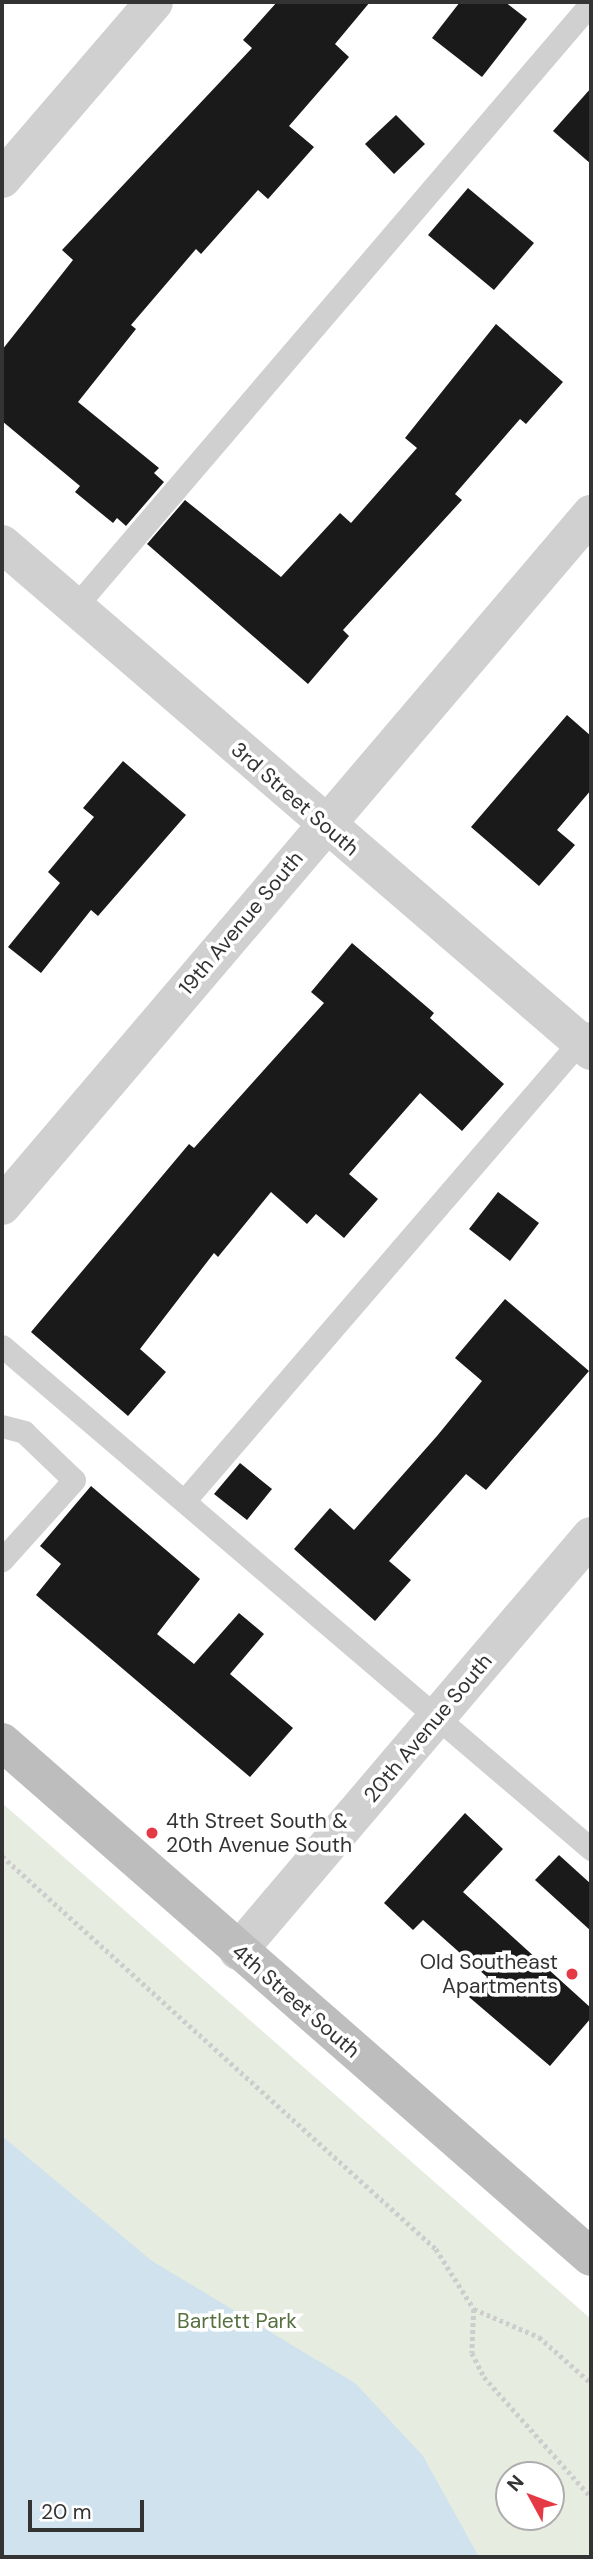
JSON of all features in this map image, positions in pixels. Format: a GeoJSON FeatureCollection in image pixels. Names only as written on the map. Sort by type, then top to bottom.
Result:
{"type":"FeatureCollection","features":[{"type":"Feature","properties":{"kind":"main road","name":"4th Street South"},"geometry":{"type":"LineString","coordinates":[[2,1742],[591,2257]]}},
{"type":"Feature","properties":{"kind":"street"},"geometry":{"type":"LineString","coordinates":[[2,179],[154,2]]}},
{"type":"Feature","properties":{"kind":"street","name":"19th Avenue South"},"geometry":{"type":"LineString","coordinates":[[2,1206],[591,514]]}},
{"type":"Feature","properties":{"kind":"street","name":"3rd Street South"},"geometry":{"type":"LineString","coordinates":[[2,544],[325,824],[587,1040]]}},
{"type":"Feature","properties":{"kind":"street","name":"20th Avenue South"},"geometry":{"type":"LineString","coordinates":[[238,1951],[591,1536]]}},
{"type":"Feature","properties":{"kind":"lane"},"geometry":{"type":"LineString","coordinates":[[75,607],[591,3]]}},
{"type":"Feature","properties":{"kind":"lane"},"geometry":{"type":"LineString","coordinates":[[185,1500],[587,1040]]}},
{"type":"Feature","properties":{"kind":"lane"},"geometry":{"type":"LineString","coordinates":[[2,1346],[591,1849]]}},
{"type":"Feature","properties":{"kind":"lane"},"geometry":{"type":"LineString","coordinates":[[2,1426],[24,1432],[75,1480],[2,1560]]}},
{"type":"Feature","properties":{"kind":"path"},"geometry":{"type":"LineString","coordinates":[[2,1856],[428,2240],[474,2309],[539,2337],[591,2383]]}},
{"type":"Feature","properties":{"kind":"path"},"geometry":{"type":"LineString","coordinates":[[474,2309],[472,2353],[484,2377],[591,2497]]}},
{"type":"Feature","properties":{"kind":"green space","name":"Bartlett Park"},"geometry":{"type":"Polygon","coordinates":[[[2,1803],[591,2319],[591,2557],[2,2557],[2,1803]]]}},
{"type":"Feature","properties":{"kind":"water"},"geometry":{"type":"Polygon","coordinates":[[[2,2136],[152,2261],[355,2383],[423,2456],[479,2557],[2,2557],[2,2136]]]}},
{"type":"Feature","properties":{"kind":"building"},"geometry":{"type":"Polygon","coordinates":[[[277,2],[370,2],[335,44],[349,57],[289,126],[314,147],[268,199],[258,190],[201,254],[196,249],[131,325],[136,329],[78,402],[159,468],[154,473],[164,482],[126,526],[117,518],[113,523],[75,492],[80,486],[2,421],[2,350],[73,260],[62,250],[252,48],[243,40],[277,2]]]}},
{"type":"Feature","properties":{"kind":"building"},"geometry":{"type":"Polygon","coordinates":[[[460,2],[505,2],[527,19],[482,77],[432,38],[460,2]]]}},
{"type":"Feature","properties":{"kind":"building"},"geometry":{"type":"Polygon","coordinates":[[[591,88],[591,164],[553,131],[591,88]]]}},
{"type":"Feature","properties":{"kind":"building"},"geometry":{"type":"Polygon","coordinates":[[[396,115],[425,144],[394,174],[365,144],[396,115]]]}},
{"type":"Feature","properties":{"kind":"building"},"geometry":{"type":"Polygon","coordinates":[[[468,188],[534,243],[494,290],[428,235],[468,188]]]}},
{"type":"Feature","properties":{"kind":"building"},"geometry":{"type":"Polygon","coordinates":[[[496,324],[563,382],[526,424],[520,419],[455,494],[462,500],[343,630],[349,636],[308,684],[147,544],[185,500],[281,577],[340,513],[351,523],[417,448],[405,438],[496,324]]]}},
{"type":"Feature","properties":{"kind":"building"},"geometry":{"type":"Polygon","coordinates":[[[567,715],[591,736],[591,790],[557,830],[575,845],[539,886],[471,827],[567,715]]]}},
{"type":"Feature","properties":{"kind":"building"},"geometry":{"type":"Polygon","coordinates":[[[123,761],[186,815],[98,916],[91,910],[41,973],[8,947],[60,883],[48,872],[94,817],[83,808],[123,761]]]}},
{"type":"Feature","properties":{"kind":"building"},"geometry":{"type":"Polygon","coordinates":[[[352,943],[434,1013],[430,1018],[504,1084],[462,1131],[420,1093],[349,1174],[378,1199],[344,1238],[316,1214],[307,1224],[271,1192],[218,1257],[214,1253],[140,1349],[166,1372],[128,1416],[31,1332],[189,1144],[194,1148],[324,1003],[311,992],[352,943]]]}},
{"type":"Feature","properties":{"kind":"building"},"geometry":{"type":"Polygon","coordinates":[[[498,1192],[539,1223],[510,1261],[469,1229],[498,1192]]]}},
{"type":"Feature","properties":{"kind":"building"},"geometry":{"type":"Polygon","coordinates":[[[505,1299],[589,1371],[486,1490],[466,1474],[389,1561],[411,1580],[375,1621],[294,1549],[330,1508],[354,1530],[437,1436],[482,1381],[455,1358],[505,1299]]]}},
{"type":"Feature","properties":{"kind":"building"},"geometry":{"type":"Polygon","coordinates":[[[240,1463],[272,1489],[247,1520],[214,1494],[240,1463]]]}},
{"type":"Feature","properties":{"kind":"building"},"geometry":{"type":"Polygon","coordinates":[[[91,1486],[200,1579],[157,1634],[194,1664],[239,1613],[264,1634],[230,1674],[293,1728],[250,1777],[36,1595],[61,1564],[40,1546],[91,1486]]]}},
{"type":"Feature","properties":{"kind":"building"},"geometry":{"type":"Polygon","coordinates":[[[465,1813],[503,1849],[463,1892],[591,2008],[591,2018],[550,2066],[469,1997],[487,1977],[423,1920],[413,1930],[384,1903],[465,1813]]]}},
{"type":"Feature","properties":{"kind":"building"},"geometry":{"type":"Polygon","coordinates":[[[559,1855],[591,1884],[591,1931],[535,1880],[559,1855]]]}},
{"type":"Feature","properties":{"kind":"place","name":"4th Street South & 20th Avenue South"},"geometry":{"type":"Point","coordinates":[152,1833]}},
{"type":"Feature","properties":{"kind":"place","name":"Old Southeast Apartments"},"geometry":{"type":"Point","coordinates":[572,1974]}}]}
